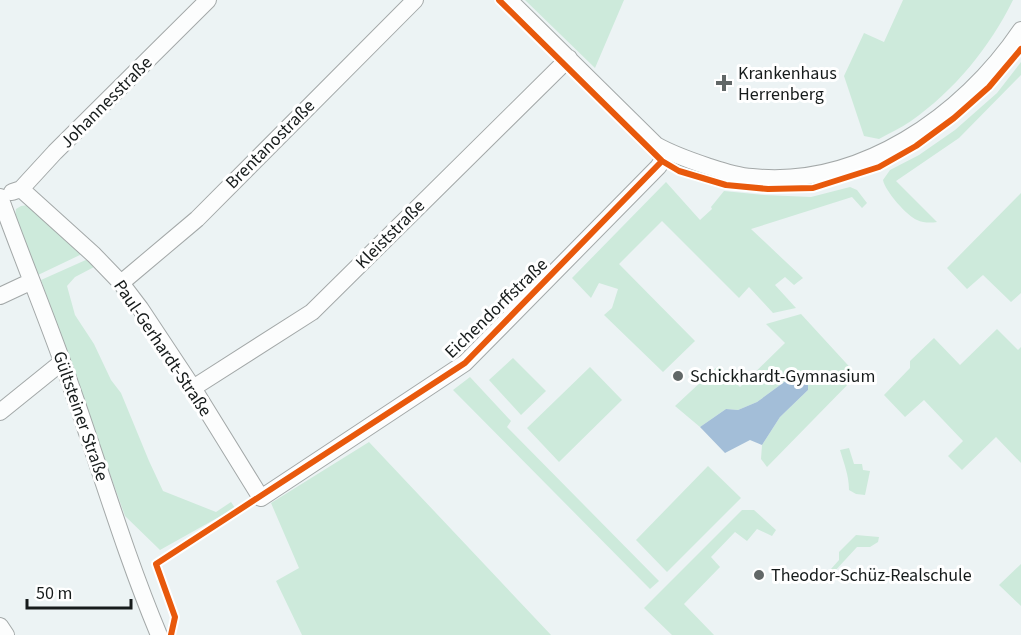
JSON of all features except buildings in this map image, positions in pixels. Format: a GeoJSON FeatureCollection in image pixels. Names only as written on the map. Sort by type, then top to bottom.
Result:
{"type":"FeatureCollection","features":[{"type":"Feature","properties":{"kind":"street","name":"Johannesstraße"},"geometry":{"type":"LineString","coordinates":[[21,189],[208,0]]}},
{"type":"Feature","properties":{"kind":"street","name":"Brentanostraße"},"geometry":{"type":"LineString","coordinates":[[121,283],[196,219],[415,0]]}},
{"type":"Feature","properties":{"kind":"street"},"geometry":{"type":"LineString","coordinates":[[509,0],[646,136],[669,152],[726,172],[750,177],[776,178],[828,172],[857,163],[895,146],[950,109],[980,80],[1021,30]]}},
{"type":"Feature","properties":{"kind":"street","name":"Kleiststraße"},"geometry":{"type":"LineString","coordinates":[[193,388],[312,312],[569,58]]}},
{"type":"Feature","properties":{"kind":"street","name":"Eichendorffstraße"},"geometry":{"type":"LineString","coordinates":[[261,498],[465,363],[658,167],[669,152]]}},
{"type":"Feature","properties":{"kind":"street"},"geometry":{"type":"LineString","coordinates":[[0,196],[21,189]]}},
{"type":"Feature","properties":{"kind":"street","name":"Paul-Gerhardt-Straße"},"geometry":{"type":"LineString","coordinates":[[21,189],[121,283],[193,388],[261,498]]}},
{"type":"Feature","properties":{"kind":"street","name":"Gültsteiner Straße"},"geometry":{"type":"LineString","coordinates":[[0,196],[30,282],[62,362],[135,577],[159,635]]}},
{"type":"Feature","properties":{"kind":"street"},"geometry":{"type":"LineString","coordinates":[[0,296],[30,282]]}},
{"type":"Feature","properties":{"kind":"street"},"geometry":{"type":"LineString","coordinates":[[0,412],[62,362]]}},
{"type":"Feature","properties":{"kind":"street"},"geometry":{"type":"LineString","coordinates":[[0,626],[6,635]]}},
{"type":"Feature","properties":{"kind":"green space"},"geometry":{"type":"Polygon","coordinates":[[[525,0],[624,0],[595,68],[525,0]]]}},
{"type":"Feature","properties":{"kind":"green space"},"geometry":{"type":"Polygon","coordinates":[[[903,0],[1013,0],[982,51],[942,96],[911,121],[879,139],[864,136],[844,76],[864,33],[884,42],[903,0]]]}},
{"type":"Feature","properties":{"kind":"green space"},"geometry":{"type":"Polygon","coordinates":[[[1021,62],[1021,75],[959,138],[896,181],[937,222],[924,222],[913,218],[892,196],[883,180],[890,170],[919,155],[955,130],[997,93],[1021,62]]]}},
{"type":"Feature","properties":{"kind":"green space"},"geometry":{"type":"Polygon","coordinates":[[[666,182],[700,220],[712,209],[711,207],[724,191],[811,197],[850,187],[857,190],[867,203],[862,208],[852,197],[751,229],[803,278],[794,285],[785,277],[775,285],[796,308],[773,313],[749,287],[739,298],[662,221],[619,264],[695,341],[663,372],[604,315],[612,308],[618,289],[599,283],[591,298],[572,278],[666,182]]]}},
{"type":"Feature","properties":{"kind":"green space"},"geometry":{"type":"Polygon","coordinates":[[[1021,193],[1021,293],[1011,302],[983,275],[967,289],[947,268],[1021,193]]]}},
{"type":"Feature","properties":{"kind":"green space"},"geometry":{"type":"Polygon","coordinates":[[[28,205],[82,254],[38,275],[15,216],[16,209],[28,205]]]}},
{"type":"Feature","properties":{"kind":"green space"},"geometry":{"type":"Polygon","coordinates":[[[88,259],[96,266],[75,277],[67,286],[75,315],[94,344],[111,380],[121,393],[163,491],[216,512],[231,502],[235,508],[160,550],[125,516],[41,280],[88,259]]]}},
{"type":"Feature","properties":{"kind":"green space"},"geometry":{"type":"Polygon","coordinates":[[[801,314],[857,375],[767,467],[761,459],[762,445],[780,417],[808,390],[798,372],[757,402],[738,410],[726,409],[700,427],[675,406],[718,366],[740,387],[785,343],[766,324],[801,314]]]}},
{"type":"Feature","properties":{"kind":"green space"},"geometry":{"type":"Polygon","coordinates":[[[997,329],[1018,350],[1021,347],[1021,463],[996,437],[962,470],[948,456],[963,441],[924,400],[905,417],[884,395],[910,368],[910,361],[934,338],[960,365],[997,329]]]}},
{"type":"Feature","properties":{"kind":"green space"},"geometry":{"type":"Polygon","coordinates":[[[513,358],[546,391],[521,415],[489,380],[513,358]]]}},
{"type":"Feature","properties":{"kind":"green space"},"geometry":{"type":"Polygon","coordinates":[[[590,367],[622,400],[559,462],[527,428],[590,367]]]}},
{"type":"Feature","properties":{"kind":"green space"},"geometry":{"type":"Polygon","coordinates":[[[470,377],[511,421],[507,427],[659,581],[650,589],[453,390],[470,377]]]}},
{"type":"Feature","properties":{"kind":"green space"},"geometry":{"type":"Polygon","coordinates":[[[369,442],[551,635],[302,635],[276,581],[299,568],[271,503],[369,442]]]}},
{"type":"Feature","properties":{"kind":"green space"},"geometry":{"type":"Polygon","coordinates":[[[849,448],[854,464],[862,464],[863,470],[870,471],[865,495],[849,490],[840,450],[849,448]]]}},
{"type":"Feature","properties":{"kind":"green space"},"geometry":{"type":"Polygon","coordinates":[[[708,466],[741,498],[667,572],[636,540],[708,466]]]}},
{"type":"Feature","properties":{"kind":"green space"},"geometry":{"type":"Polygon","coordinates":[[[742,510],[754,510],[776,530],[772,536],[757,529],[747,541],[735,532],[711,557],[720,567],[684,604],[714,635],[672,635],[644,608],[742,510]]]}},
{"type":"Feature","properties":{"kind":"green space"},"geometry":{"type":"Polygon","coordinates":[[[856,535],[879,537],[878,542],[870,547],[857,547],[833,573],[831,569],[839,560],[839,552],[856,535]]]}},
{"type":"Feature","properties":{"kind":"green space"},"geometry":{"type":"Polygon","coordinates":[[[1021,564],[1021,606],[999,585],[1021,564]]]}},
{"type":"Feature","properties":{"kind":"water"},"geometry":{"type":"Polygon","coordinates":[[[798,372],[808,381],[808,390],[780,417],[762,445],[750,440],[725,453],[700,427],[726,409],[738,410],[757,402],[798,372]]]}},
{"type":"Feature","properties":{"kind":"cycle path"},"geometry":{"type":"LineString","coordinates":[[499,0],[662,161],[679,171],[726,185],[768,189],[813,188],[879,167],[916,146],[954,118],[989,87],[1021,49]]}},
{"type":"Feature","properties":{"kind":"cycle path"},"geometry":{"type":"LineString","coordinates":[[171,635],[175,617],[156,564],[465,363],[662,161]]}},
{"type":"Feature","properties":{"kind":"place","name":"Krankenhaus Herrenberg"},"geometry":{"type":"Point","coordinates":[724,83]}},
{"type":"Feature","properties":{"kind":"place","name":"Schickhardt-Gymnasium"},"geometry":{"type":"Point","coordinates":[678,376]}},
{"type":"Feature","properties":{"kind":"place","name":"Theodor-Schüz-Realschule"},"geometry":{"type":"Point","coordinates":[759,575]}}]}
